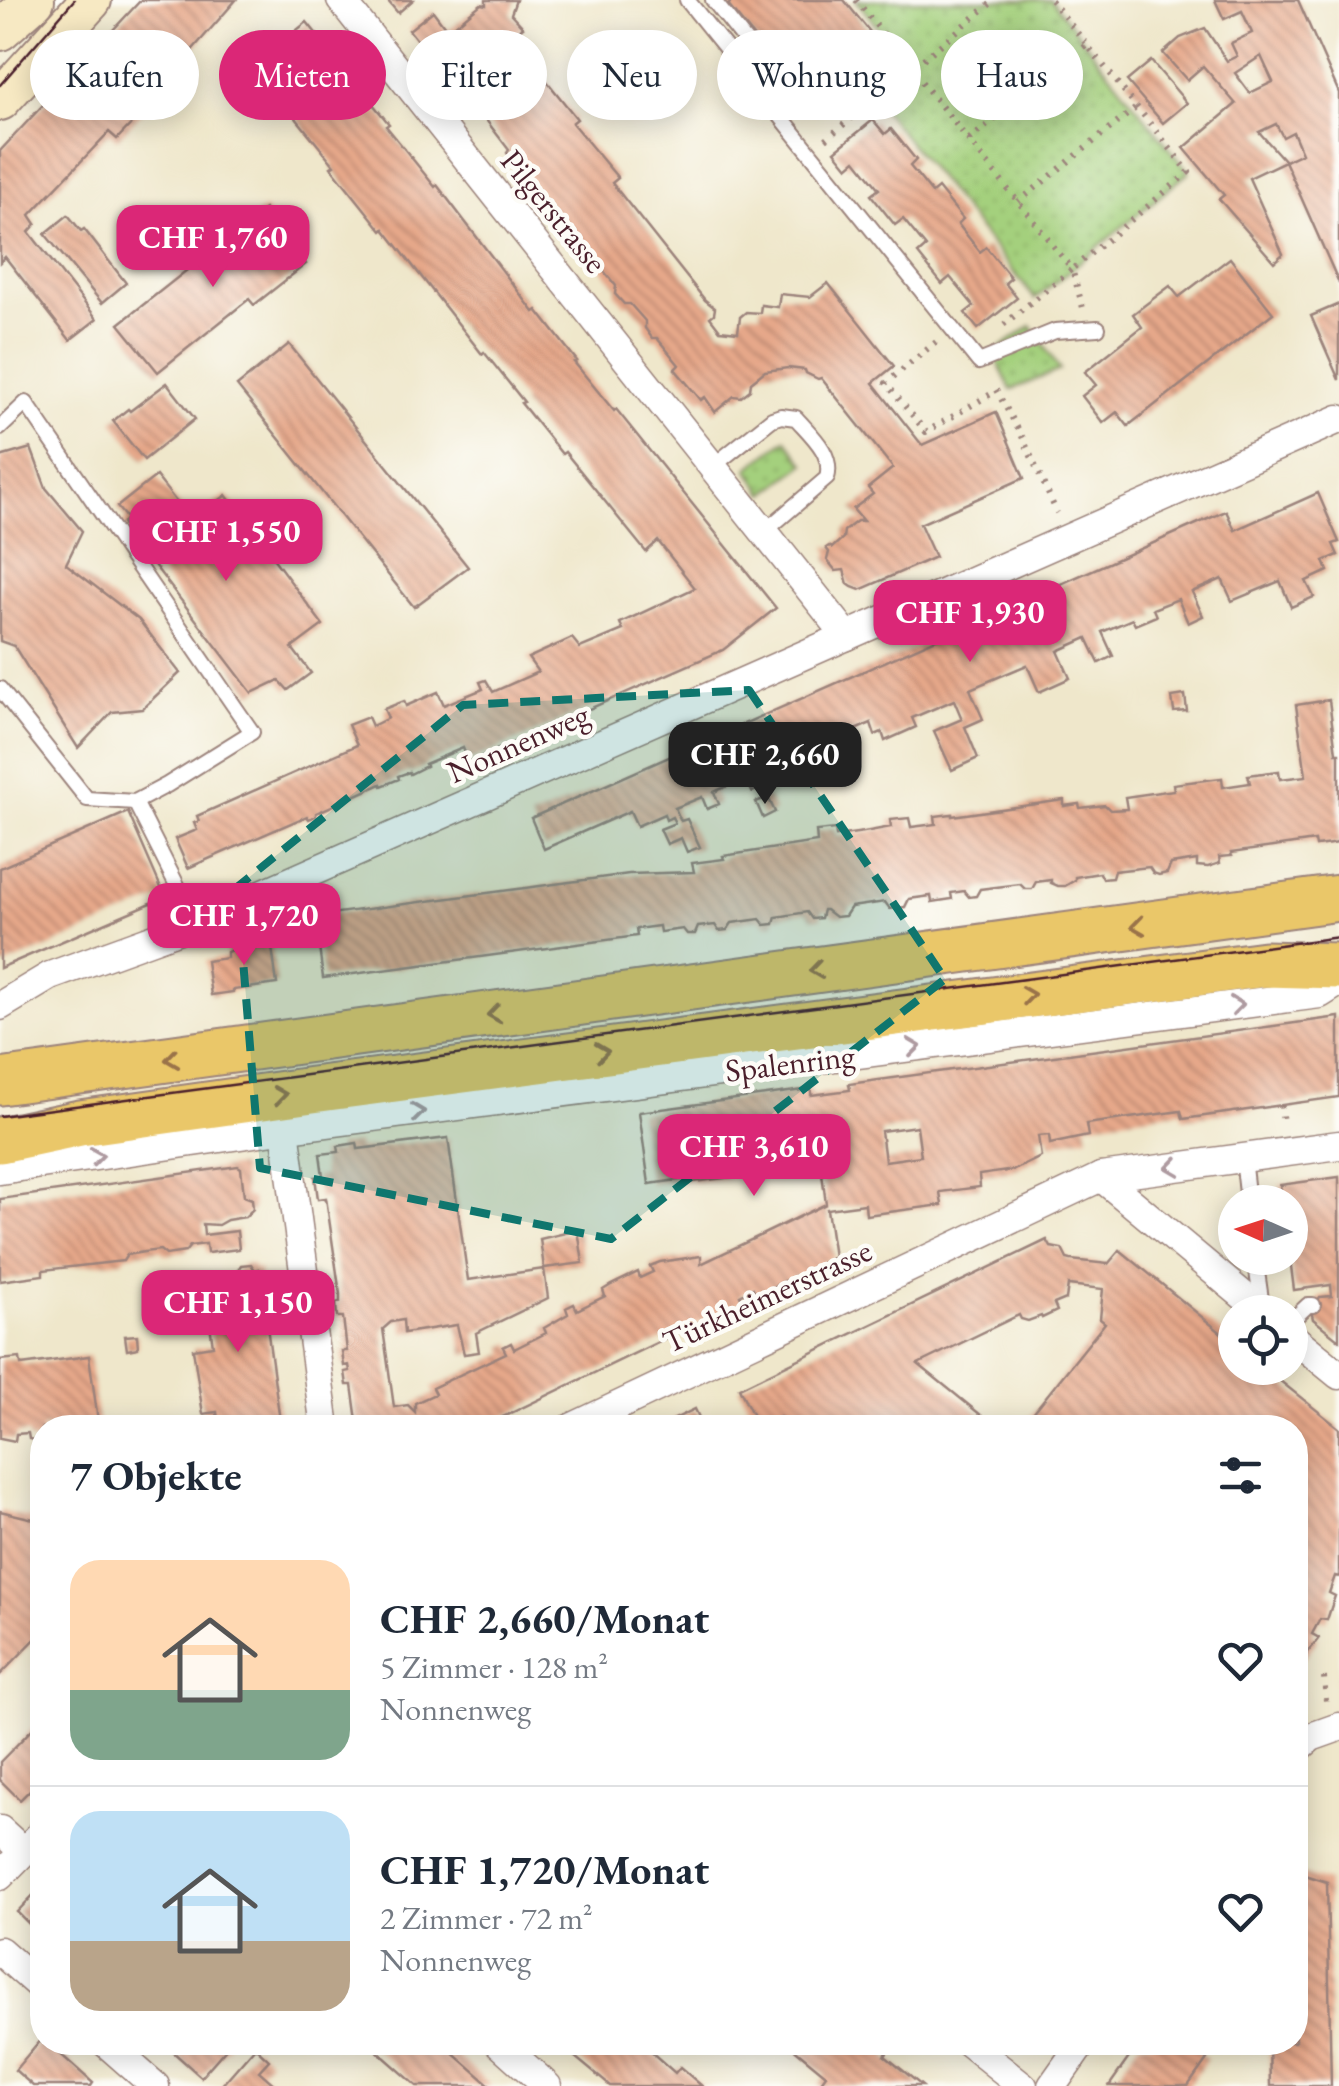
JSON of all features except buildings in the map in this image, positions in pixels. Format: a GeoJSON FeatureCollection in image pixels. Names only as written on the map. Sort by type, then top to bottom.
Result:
{"type":"FeatureCollection","features":[{"type":"Feature","properties":{"kind":"main road"},"geometry":{"type":"LineString","coordinates":[[0,30],[34,0]]}},
{"type":"Feature","properties":{"kind":"main road"},"geometry":{"type":"LineString","coordinates":[[0,100],[91,0]]}},
{"type":"Feature","properties":{"kind":"main road"},"geometry":{"type":"LineString","coordinates":[[0,1082],[1339,898]]}},
{"type":"Feature","properties":{"kind":"main road","name":"Spalenring"},"geometry":{"type":"LineString","coordinates":[[0,1140],[80,1123],[332,1087],[1245,966],[1339,966]]}},
{"type":"Feature","properties":{"kind":"street","name":"Pilgerstrasse"},"geometry":{"type":"LineString","coordinates":[[341,0],[847,636]]}},
{"type":"Feature","properties":{"kind":"street","name":"Nonnenweg"},"geometry":{"type":"LineString","coordinates":[[0,1006],[50,976],[196,923],[1339,419]]}},
{"type":"Feature","properties":{"kind":"street","name":"Spalenring"},"geometry":{"type":"LineString","coordinates":[[0,1170],[1320,994],[1339,982]]}},
{"type":"Feature","properties":{"kind":"street"},"geometry":{"type":"LineString","coordinates":[[285,1129],[323,1415]]}},
{"type":"Feature","properties":{"kind":"street","name":"Türkheimerstrasse"},"geometry":{"type":"LineString","coordinates":[[599,1415],[1101,1178],[1339,1145]]}},
{"type":"Feature","properties":{"kind":"street"},"geometry":{"type":"LineString","coordinates":[[1101,1178],[1242,1295]]}},
{"type":"Feature","properties":{"kind":"street"},"geometry":{"type":"LineString","coordinates":[[1308,1349],[1338,1373]]}},
{"type":"Feature","properties":{"kind":"street"},"geometry":{"type":"LineString","coordinates":[[1308,1740],[1339,1727]]}},
{"type":"Feature","properties":{"kind":"street"},"geometry":{"type":"LineString","coordinates":[[0,1830],[30,1841]]}},
{"type":"Feature","properties":{"kind":"street"},"geometry":{"type":"LineString","coordinates":[[0,1876],[30,1845]]}},
{"type":"Feature","properties":{"kind":"street"},"geometry":{"type":"LineString","coordinates":[[0,1951],[30,1977]]}},
{"type":"Feature","properties":{"kind":"street"},"geometry":{"type":"LineString","coordinates":[[120,2055],[155,2086]]}},
{"type":"Feature","properties":{"kind":"street"},"geometry":{"type":"LineString","coordinates":[[512,2055],[547,2086]]}},
{"type":"Feature","properties":{"kind":"street"},"geometry":{"type":"LineString","coordinates":[[984,2055],[1022,2086]]}},
{"type":"Feature","properties":{"kind":"street"},"geometry":{"type":"LineString","coordinates":[[1052,2086],[1075,2055]]}},
{"type":"Feature","properties":{"kind":"lane"},"geometry":{"type":"LineString","coordinates":[[735,30],[711,0],[691,5],[974,357],[1055,331],[1094,328]]}},
{"type":"Feature","properties":{"kind":"lane"},"geometry":{"type":"LineString","coordinates":[[0,428],[26,403],[252,732],[135,802],[87,799],[0,689]]}},
{"type":"Feature","properties":{"kind":"lane"},"geometry":{"type":"LineString","coordinates":[[712,466],[766,422],[780,416],[796,418],[827,455],[827,478],[764,532]]}},
{"type":"Feature","properties":{"kind":"lane"},"geometry":{"type":"LineString","coordinates":[[135,802],[196,923]]}},
{"type":"Feature","properties":{"kind":"lane"},"geometry":{"type":"LineString","coordinates":[[1242,1158],[1246,1185]]}},
{"type":"Feature","properties":{"kind":"lane"},"geometry":{"type":"LineString","coordinates":[[1308,1305],[1313,1305]]}},
{"type":"Feature","properties":{"kind":"path"},"geometry":{"type":"LineString","coordinates":[[856,0],[880,30]]}},
{"type":"Feature","properties":{"kind":"path"},"geometry":{"type":"LineString","coordinates":[[921,62],[995,0]]}},
{"type":"Feature","properties":{"kind":"path"},"geometry":{"type":"LineString","coordinates":[[1044,487],[1020,432],[974,357],[1072,268],[1189,172],[1050,0]]}},
{"type":"Feature","properties":{"kind":"path"},"geometry":{"type":"LineString","coordinates":[[969,140],[1087,45]]}},
{"type":"Feature","properties":{"kind":"path"},"geometry":{"type":"LineString","coordinates":[[921,81],[1072,268],[1094,328]]}},
{"type":"Feature","properties":{"kind":"path"},"geometry":{"type":"LineString","coordinates":[[1018,202],[1137,108]]}},
{"type":"Feature","properties":{"kind":"path"},"geometry":{"type":"LineString","coordinates":[[809,152],[849,120]]}},
{"type":"Feature","properties":{"kind":"path"},"geometry":{"type":"LineString","coordinates":[[952,329],[886,384],[926,432],[996,391]]}},
{"type":"Feature","properties":{"kind":"highlighted area"},"geometry":{"type":"Polygon","coordinates":[[[749,690],[945,979],[611,1239],[260,1168],[237,887],[463,705],[749,690]]]}},
{"type":"Feature","properties":{"kind":"green space"},"geometry":{"type":"Polygon","coordinates":[[[856,0],[1051,0],[1075,30],[941,30],[941,120],[1083,120],[1083,40],[1189,172],[1035,299],[891,120],[921,120],[921,30],[880,30],[856,0]]]}},
{"type":"Feature","properties":{"kind":"green space"},"geometry":{"type":"Polygon","coordinates":[[[1031,326],[1060,370],[1011,390],[993,353],[1031,326]]]}},
{"type":"Feature","properties":{"kind":"green space"},"geometry":{"type":"Polygon","coordinates":[[[786,439],[805,464],[765,494],[748,469],[786,439]]]}},
{"type":"Feature","properties":{"kind":"tram line"},"geometry":{"type":"LineString","coordinates":[[0,85],[74,0]]}},
{"type":"Feature","properties":{"kind":"tram line"},"geometry":{"type":"LineString","coordinates":[[0,1116],[1339,937]]}}]}
